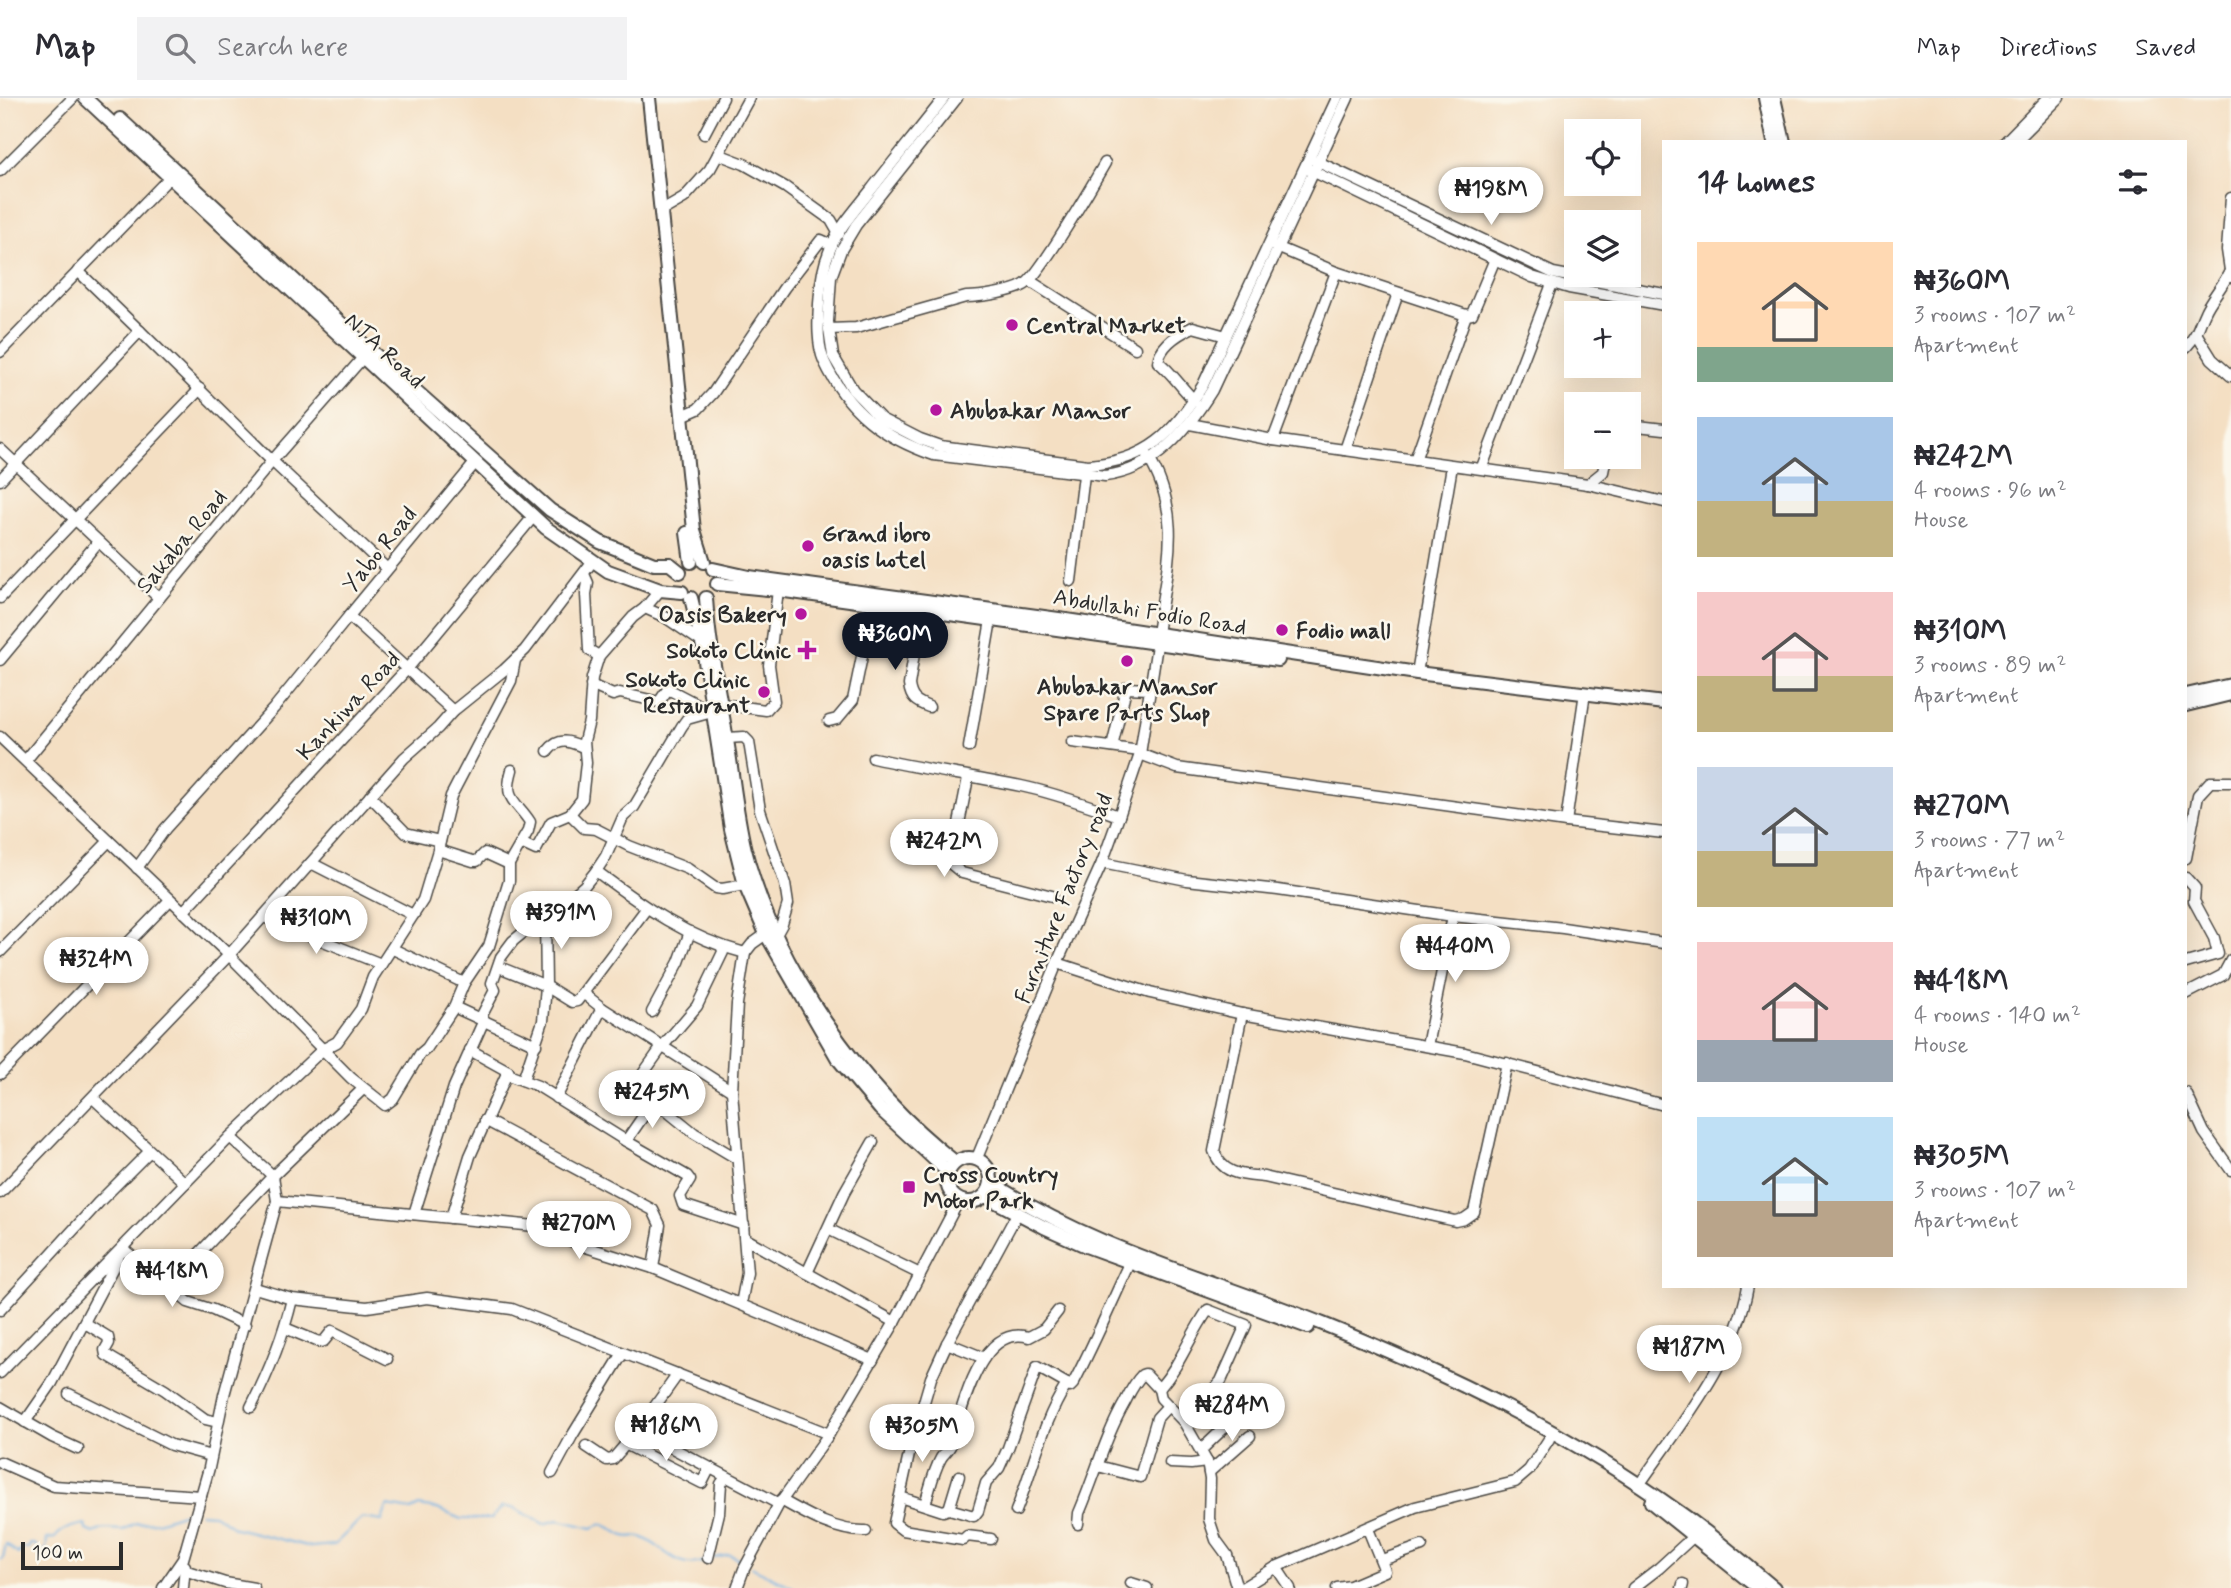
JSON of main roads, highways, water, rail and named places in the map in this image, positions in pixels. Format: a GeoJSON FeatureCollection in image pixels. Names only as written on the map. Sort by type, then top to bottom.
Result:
{"type":"FeatureCollection","features":[{"type":"Feature","properties":{"kind":"main road","name":"NTA Road"},"geometry":{"type":"LineString","coordinates":[[85,98],[366,354],[550,510],[600,542],[654,564],[670,564],[680,572]]}},
{"type":"Feature","properties":{"kind":"main road","name":"NTA Road"},"geometry":{"type":"LineString","coordinates":[[97,98],[533,517],[608,571],[660,590],[686,595]]}},
{"type":"Feature","properties":{"kind":"main road"},"geometry":{"type":"LineString","coordinates":[[641,98],[703,564]]}},
{"type":"Feature","properties":{"kind":"main road"},"geometry":{"type":"LineString","coordinates":[[649,98],[694,530],[703,564],[717,584],[706,598],[686,595]]}},
{"type":"Feature","properties":{"kind":"main road"},"geometry":{"type":"LineString","coordinates":[[1765,98],[1774,140]]}},
{"type":"Feature","properties":{"kind":"main road"},"geometry":{"type":"LineString","coordinates":[[1774,98],[1784,140]]}},
{"type":"Feature","properties":{"kind":"main road"},"geometry":{"type":"LineString","coordinates":[[703,564],[680,572],[678,579],[702,642],[716,708],[727,738],[746,851],[771,935]]}},
{"type":"Feature","properties":{"kind":"main road","name":"Abdullahi Fodio Road"},"geometry":{"type":"LineString","coordinates":[[703,564],[749,577],[1157,639],[1662,710]]}},
{"type":"Feature","properties":{"kind":"main road","name":"Abdullahi Fodio Road"},"geometry":{"type":"LineString","coordinates":[[717,584],[1662,703]]}},
{"type":"Feature","properties":{"kind":"main road"},"geometry":{"type":"LineString","coordinates":[[706,598],[731,829],[746,885],[838,1059],[880,1108],[952,1167]]}},
{"type":"Feature","properties":{"kind":"main road"},"geometry":{"type":"LineString","coordinates":[[2187,695],[2231,685]]}},
{"type":"Feature","properties":{"kind":"main road"},"geometry":{"type":"LineString","coordinates":[[2187,705],[2231,694]]}},
{"type":"Feature","properties":{"kind":"main road"},"geometry":{"type":"LineString","coordinates":[[966,1157],[977,1158],[989,1168],[992,1182],[985,1196],[968,1202],[959,1200],[951,1193],[947,1183],[952,1167],[966,1157]]}},
{"type":"Feature","properties":{"kind":"main road"},"geometry":{"type":"LineString","coordinates":[[992,1182],[1025,1205],[1087,1236],[1309,1318],[1457,1381],[1522,1415],[1639,1485],[1681,1513],[1774,1588]]}},
{"type":"Feature","properties":{"kind":"main road"},"geometry":{"type":"LineString","coordinates":[[985,1196],[1086,1246],[1335,1337],[1454,1388],[1549,1439],[1633,1489],[1695,1535],[1758,1588]]}},
{"type":"Feature","properties":{"kind":"waterway"},"geometry":{"type":"LineString","coordinates":[[200,1513],[214,1514],[235,1528],[311,1547],[334,1545],[362,1518],[382,1521],[387,1506],[411,1510],[419,1506],[437,1509],[461,1519],[491,1519],[502,1507],[514,1508],[544,1524],[558,1520],[592,1528],[601,1524],[622,1535],[639,1536],[649,1540],[670,1556],[686,1563],[705,1561]]}},
{"type":"Feature","properties":{"kind":"waterway"},"geometry":{"type":"LineString","coordinates":[[0,1560],[3,1558],[6,1544],[18,1554],[23,1548],[35,1544],[42,1554],[46,1549],[47,1539],[55,1538],[73,1527],[85,1524],[86,1530],[93,1533],[104,1529],[123,1530],[136,1523],[157,1522],[188,1512]]}},
{"type":"Feature","properties":{"kind":"waterway"},"geometry":{"type":"LineString","coordinates":[[714,1558],[730,1555],[742,1561]]}},
{"type":"Feature","properties":{"kind":"waterway"},"geometry":{"type":"LineString","coordinates":[[751,1567],[794,1588]]}},
{"type":"Feature","properties":{"kind":"place","name":"Central Market"},"geometry":{"type":"Point","coordinates":[1012,325]}},
{"type":"Feature","properties":{"kind":"place","name":"Abubakar Mansor"},"geometry":{"type":"Point","coordinates":[936,410]}},
{"type":"Feature","properties":{"kind":"place","name":"Grand ibro oasis hotel"},"geometry":{"type":"Point","coordinates":[808,546]}},
{"type":"Feature","properties":{"kind":"place","name":"Oasis Bakery"},"geometry":{"type":"Point","coordinates":[801,614]}},
{"type":"Feature","properties":{"kind":"place","name":"Fodio mall"},"geometry":{"type":"Point","coordinates":[1282,630]}},
{"type":"Feature","properties":{"kind":"place","name":"Sokoto Clinic"},"geometry":{"type":"Point","coordinates":[807,650]}},
{"type":"Feature","properties":{"kind":"place","name":"Abubakar Mansor Spare Parts Shop"},"geometry":{"type":"Point","coordinates":[1127,661]}},
{"type":"Feature","properties":{"kind":"place","name":"Sokoto Clinic Restaurant"},"geometry":{"type":"Point","coordinates":[764,692]}},
{"type":"Feature","properties":{"kind":"place","name":"Cross Country Motor Park"},"geometry":{"type":"Point","coordinates":[909,1187]}}]}
